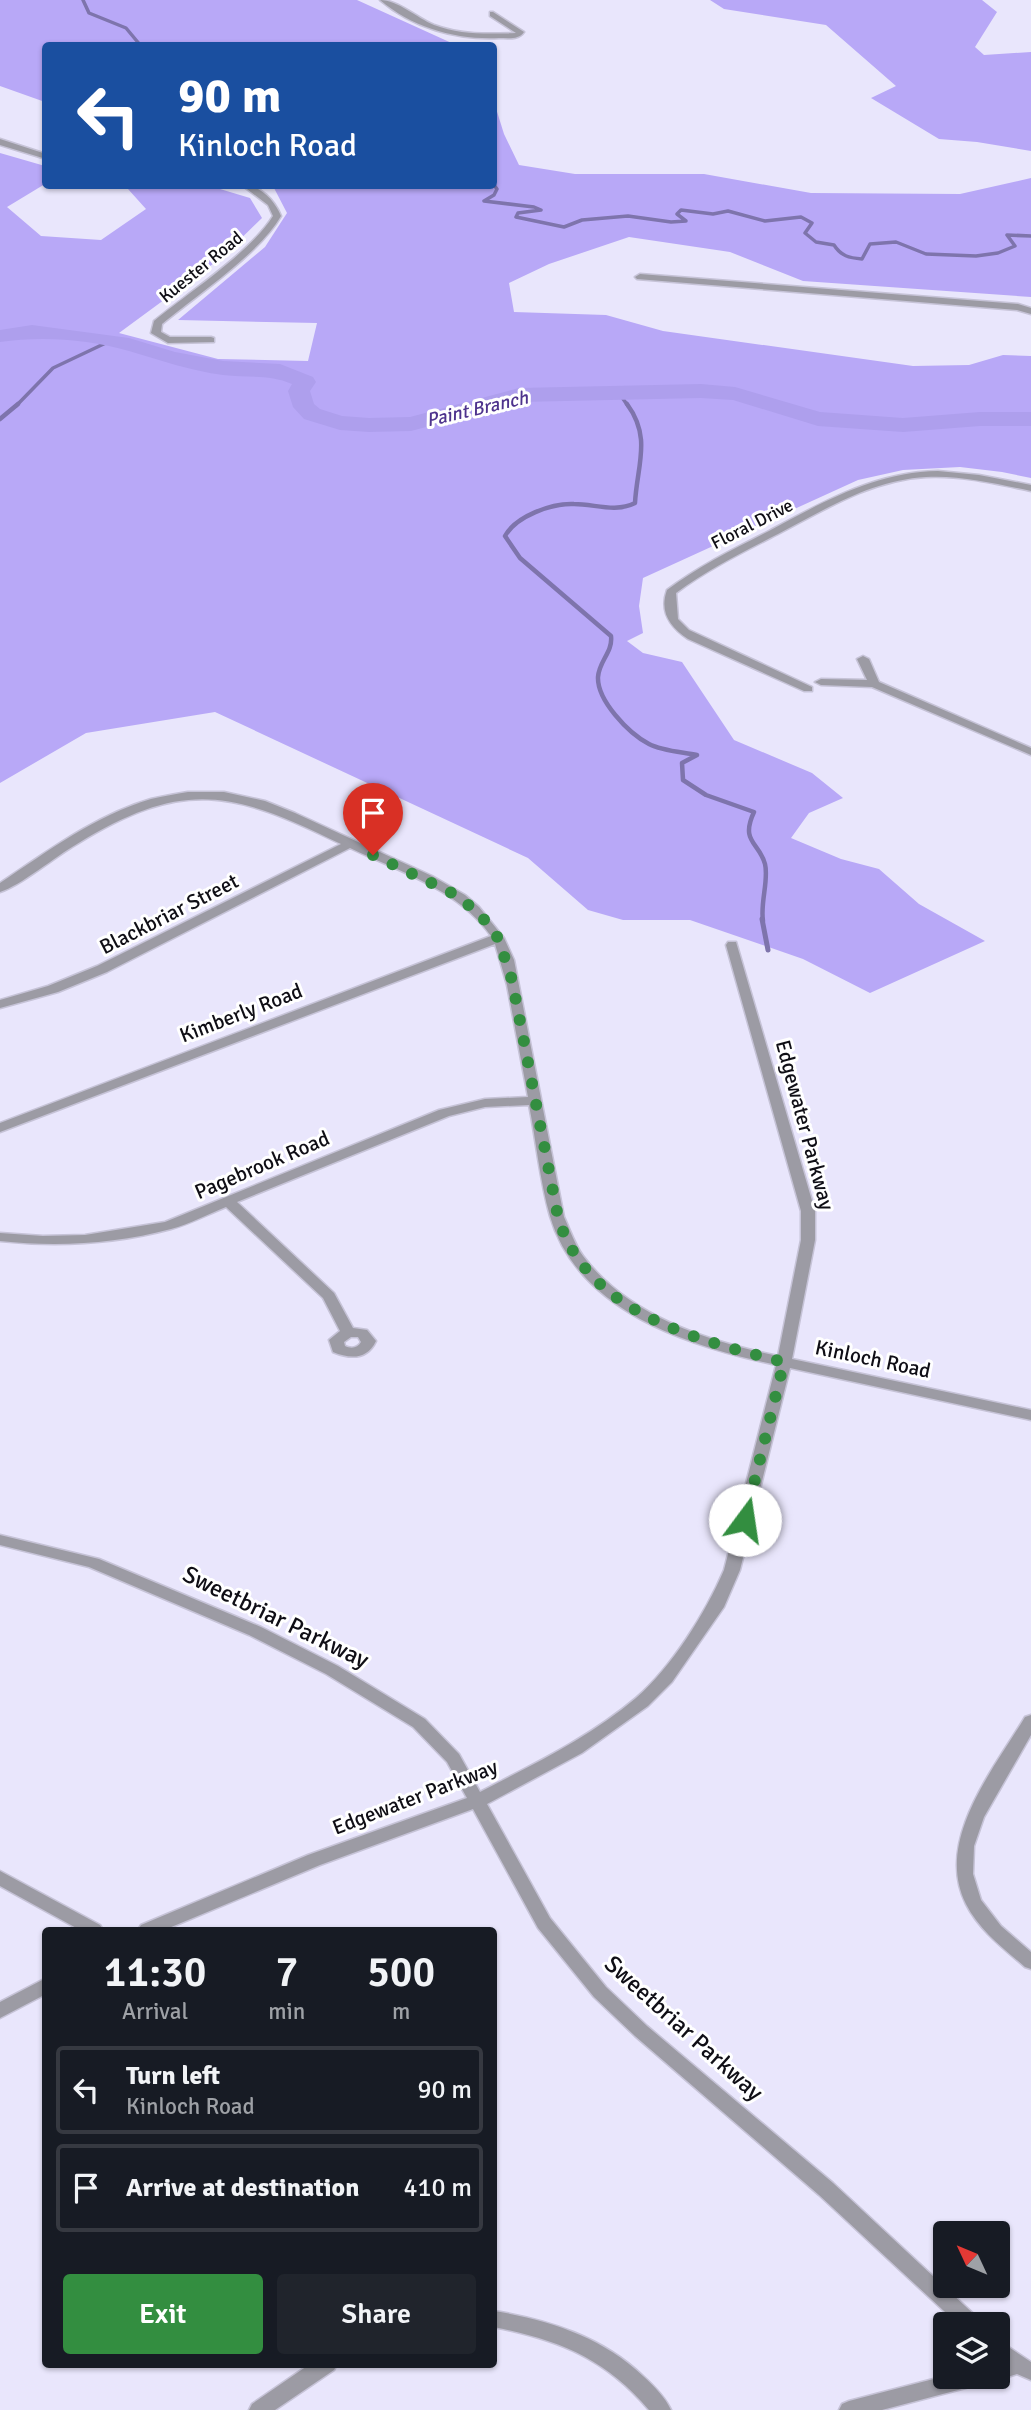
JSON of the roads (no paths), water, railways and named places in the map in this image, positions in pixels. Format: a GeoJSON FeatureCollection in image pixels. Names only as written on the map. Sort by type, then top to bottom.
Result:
{"type":"FeatureCollection","features":[{"type":"Feature","properties":{"kind":"street"},"geometry":{"type":"LineString","coordinates":[[384,0],[416,22],[445,33],[486,37],[519,35],[520,32],[493,15]]}},
{"type":"Feature","properties":{"kind":"street"},"geometry":{"type":"LineString","coordinates":[[0,142],[42,156]]}},
{"type":"Feature","properties":{"kind":"street","name":"Kuester Road"},"geometry":{"type":"LineString","coordinates":[[211,340],[167,340],[156,333],[158,323],[250,248],[270,228],[277,216],[272,204],[251,189]]}},
{"type":"Feature","properties":{"kind":"street"},"geometry":{"type":"LineString","coordinates":[[640,277],[1031,309]]}},
{"type":"Feature","properties":{"kind":"street","name":"Floral Drive"},"geometry":{"type":"LineString","coordinates":[[808,689],[692,637],[677,627],[669,612],[671,592],[695,573],[837,500],[882,481],[925,474],[949,475],[1031,488]]}},
{"type":"Feature","properties":{"kind":"street"},"geometry":{"type":"LineString","coordinates":[[863,659],[873,684]]}},
{"type":"Feature","properties":{"kind":"street"},"geometry":{"type":"LineString","coordinates":[[821,682],[873,684],[1031,752]]}},
{"type":"Feature","properties":{"kind":"street","name":"Kinloch Road"},"geometry":{"type":"LineString","coordinates":[[0,887],[109,818],[133,807],[180,796],[223,796],[248,800],[278,810],[422,876],[454,894],[479,913],[498,938],[512,980],[564,1237],[592,1277],[635,1310],[691,1337],[784,1362],[1031,1415]]}},
{"type":"Feature","properties":{"kind":"street","name":"Blackbriar Street"},"geometry":{"type":"LineString","coordinates":[[0,1004],[53,989],[102,969],[349,844]]}},
{"type":"Feature","properties":{"kind":"street","name":"Kimberly Road"},"geometry":{"type":"LineString","coordinates":[[0,1128],[498,938]]}},
{"type":"Feature","properties":{"kind":"street","name":"Edgewater Parkway"},"geometry":{"type":"LineString","coordinates":[[154,1927],[313,1860],[477,1801],[576,1749],[642,1702],[666,1678],[718,1604],[732,1570],[784,1362],[808,1240],[808,1211],[732,945]]}},
{"type":"Feature","properties":{"kind":"street","name":"Pagebrook Road"},"geometry":{"type":"LineString","coordinates":[[0,1237],[54,1241],[102,1238],[169,1225],[444,1112],[485,1103],[535,1101]]}},
{"type":"Feature","properties":{"kind":"street"},"geometry":{"type":"LineString","coordinates":[[229,1202],[330,1296],[348,1332]]}},
{"type":"Feature","properties":{"kind":"street","name":"Sweetbriar Parkway"},"geometry":{"type":"LineString","coordinates":[[0,1540],[65,1555],[119,1572],[255,1631],[332,1670],[405,1713],[431,1733],[453,1758],[544,1923],[600,1992],[641,2031],[826,2189],[958,2312]]}},
{"type":"Feature","properties":{"kind":"street"},"geometry":{"type":"LineString","coordinates":[[1031,1721],[970,1826],[962,1856],[964,1880],[975,1906],[1005,1943],[1031,1962]]}},
{"type":"Feature","properties":{"kind":"street"},"geometry":{"type":"LineString","coordinates":[[0,1878],[89,1927]]}},
{"type":"Feature","properties":{"kind":"street"},"geometry":{"type":"LineString","coordinates":[[0,2011],[42,1987]]}},
{"type":"Feature","properties":{"kind":"street"},"geometry":{"type":"LineString","coordinates":[[497,2320],[552,2332],[587,2345],[623,2369],[661,2410]]}},
{"type":"Feature","properties":{"kind":"street"},"geometry":{"type":"LineString","coordinates":[[259,2410],[321,2368]]}},
{"type":"Feature","properties":{"kind":"street"},"geometry":{"type":"LineString","coordinates":[[849,2410],[933,2388]]}},
{"type":"Feature","properties":{"kind":"waterway"},"geometry":{"type":"LineString","coordinates":[[83,0],[89,13],[126,28],[138,42]]}},
{"type":"Feature","properties":{"kind":"waterway"},"geometry":{"type":"LineString","coordinates":[[497,189],[494,195],[484,201],[534,207],[541,210],[518,213],[516,217],[564,227],[582,220],[628,216],[671,222],[686,221],[677,214],[681,210],[713,214],[728,211],[765,221],[801,217],[812,223],[805,233],[816,242],[834,245],[843,254],[857,259],[862,259],[870,244],[896,242],[926,254],[976,256],[998,253],[1015,246],[1007,235],[1031,236]]}},
{"type":"Feature","properties":{"kind":"waterway","name":"Paint Branch"},"geometry":{"type":"LineString","coordinates":[[0,336],[32,331],[78,336],[129,344],[170,357],[223,368],[280,371],[305,382],[299,391],[304,407],[312,414],[340,423],[411,424],[519,395],[701,391],[735,394],[818,419],[903,425],[980,419],[1031,419]]}},
{"type":"Feature","properties":{"kind":"waterway"},"geometry":{"type":"LineString","coordinates":[[18,404],[53,368],[110,341]]}},
{"type":"Feature","properties":{"kind":"waterway"},"geometry":{"type":"LineString","coordinates":[[619,393],[628,406]]}},
{"type":"Feature","properties":{"kind":"waterway"},"geometry":{"type":"LineString","coordinates":[[0,419],[18,404]]}},
{"type":"Feature","properties":{"kind":"waterway"},"geometry":{"type":"LineString","coordinates":[[627,404],[635,416],[641,440],[635,503],[612,508],[574,504],[555,506],[535,512],[517,522],[505,536],[520,558],[611,636],[610,647],[599,671],[599,686],[608,705],[623,724],[654,746],[697,755],[682,763],[683,780],[706,795],[754,812],[750,822],[750,836],[766,870],[763,921]]}},
{"type":"Feature","properties":{"kind":"waterway"},"geometry":{"type":"LineString","coordinates":[[762,919],[768,950]]}}]}
